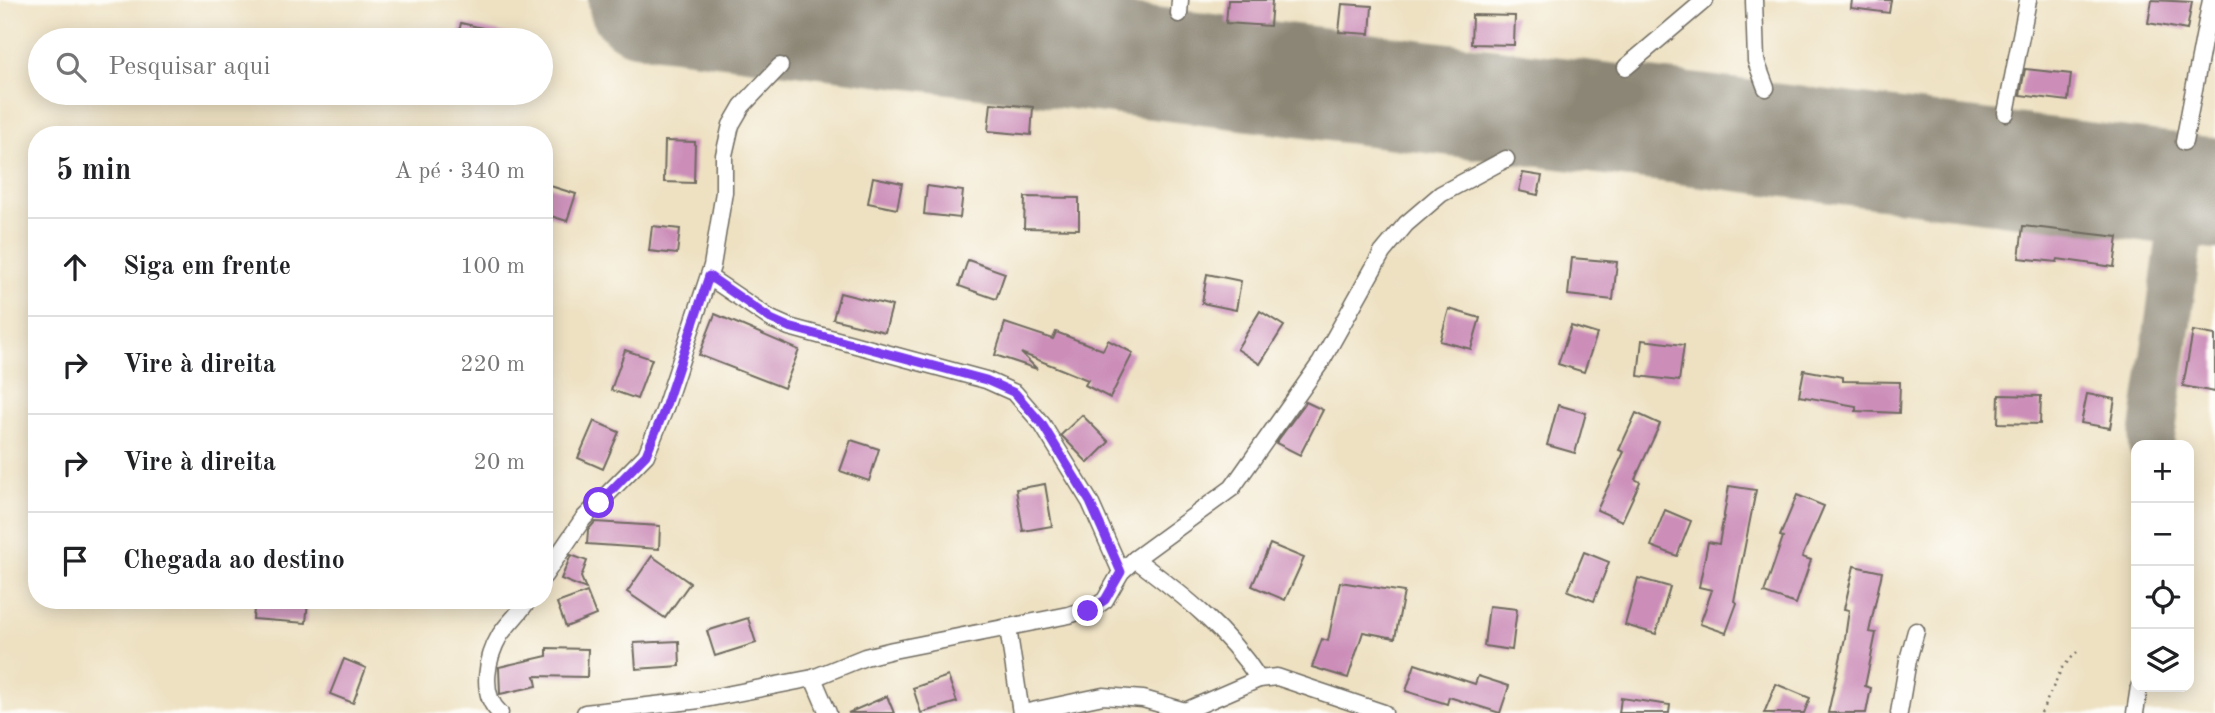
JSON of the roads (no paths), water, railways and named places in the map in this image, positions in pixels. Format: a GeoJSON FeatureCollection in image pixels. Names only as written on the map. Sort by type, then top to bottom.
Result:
{"type":"FeatureCollection","features":[{"type":"Feature","properties":{"kind":"street"},"geometry":{"type":"LineString","coordinates":[[1626,67],[1705,0]]}},
{"type":"Feature","properties":{"kind":"street"},"geometry":{"type":"LineString","coordinates":[[1754,0],[1756,61],[1766,88]]}},
{"type":"Feature","properties":{"kind":"street"},"geometry":{"type":"LineString","coordinates":[[2006,113],[2028,0]]}},
{"type":"Feature","properties":{"kind":"street"},"geometry":{"type":"LineString","coordinates":[[2184,142],[2211,0]]}},
{"type":"Feature","properties":{"kind":"street"},"geometry":{"type":"LineString","coordinates":[[553,563],[583,519],[646,455],[664,411],[709,276],[721,219],[724,155],[731,125],[741,106],[780,66]]}},
{"type":"Feature","properties":{"kind":"street"},"geometry":{"type":"LineString","coordinates":[[585,713],[700,700],[813,678],[874,654],[1088,611],[1105,600],[1121,572],[1135,559],[1232,488],[1321,362],[1382,253],[1406,224],[1441,194],[1506,159]]}},
{"type":"Feature","properties":{"kind":"street"},"geometry":{"type":"LineString","coordinates":[[709,276],[771,319],[789,327],[986,380],[1015,393],[1028,404],[1068,463],[1090,502],[1121,572]]}},
{"type":"Feature","properties":{"kind":"street"},"geometry":{"type":"LineString","coordinates":[[1135,559],[1198,606],[1230,638],[1259,679]]}},
{"type":"Feature","properties":{"kind":"street"},"geometry":{"type":"LineString","coordinates":[[499,713],[493,706],[486,676],[499,636],[521,609]]}},
{"type":"Feature","properties":{"kind":"street"},"geometry":{"type":"LineString","coordinates":[[1008,628],[1022,713],[1111,696],[1143,699],[1185,711],[1259,679],[1284,677],[1384,713]]}},
{"type":"Feature","properties":{"kind":"street"},"geometry":{"type":"LineString","coordinates":[[1899,713],[1916,631]]}},
{"type":"Feature","properties":{"kind":"street"},"geometry":{"type":"LineString","coordinates":[[813,678],[828,713]]}},
{"type":"Feature","properties":{"kind":"street"},"geometry":{"type":"LineString","coordinates":[[2134,713],[2137,692]]}}]}
